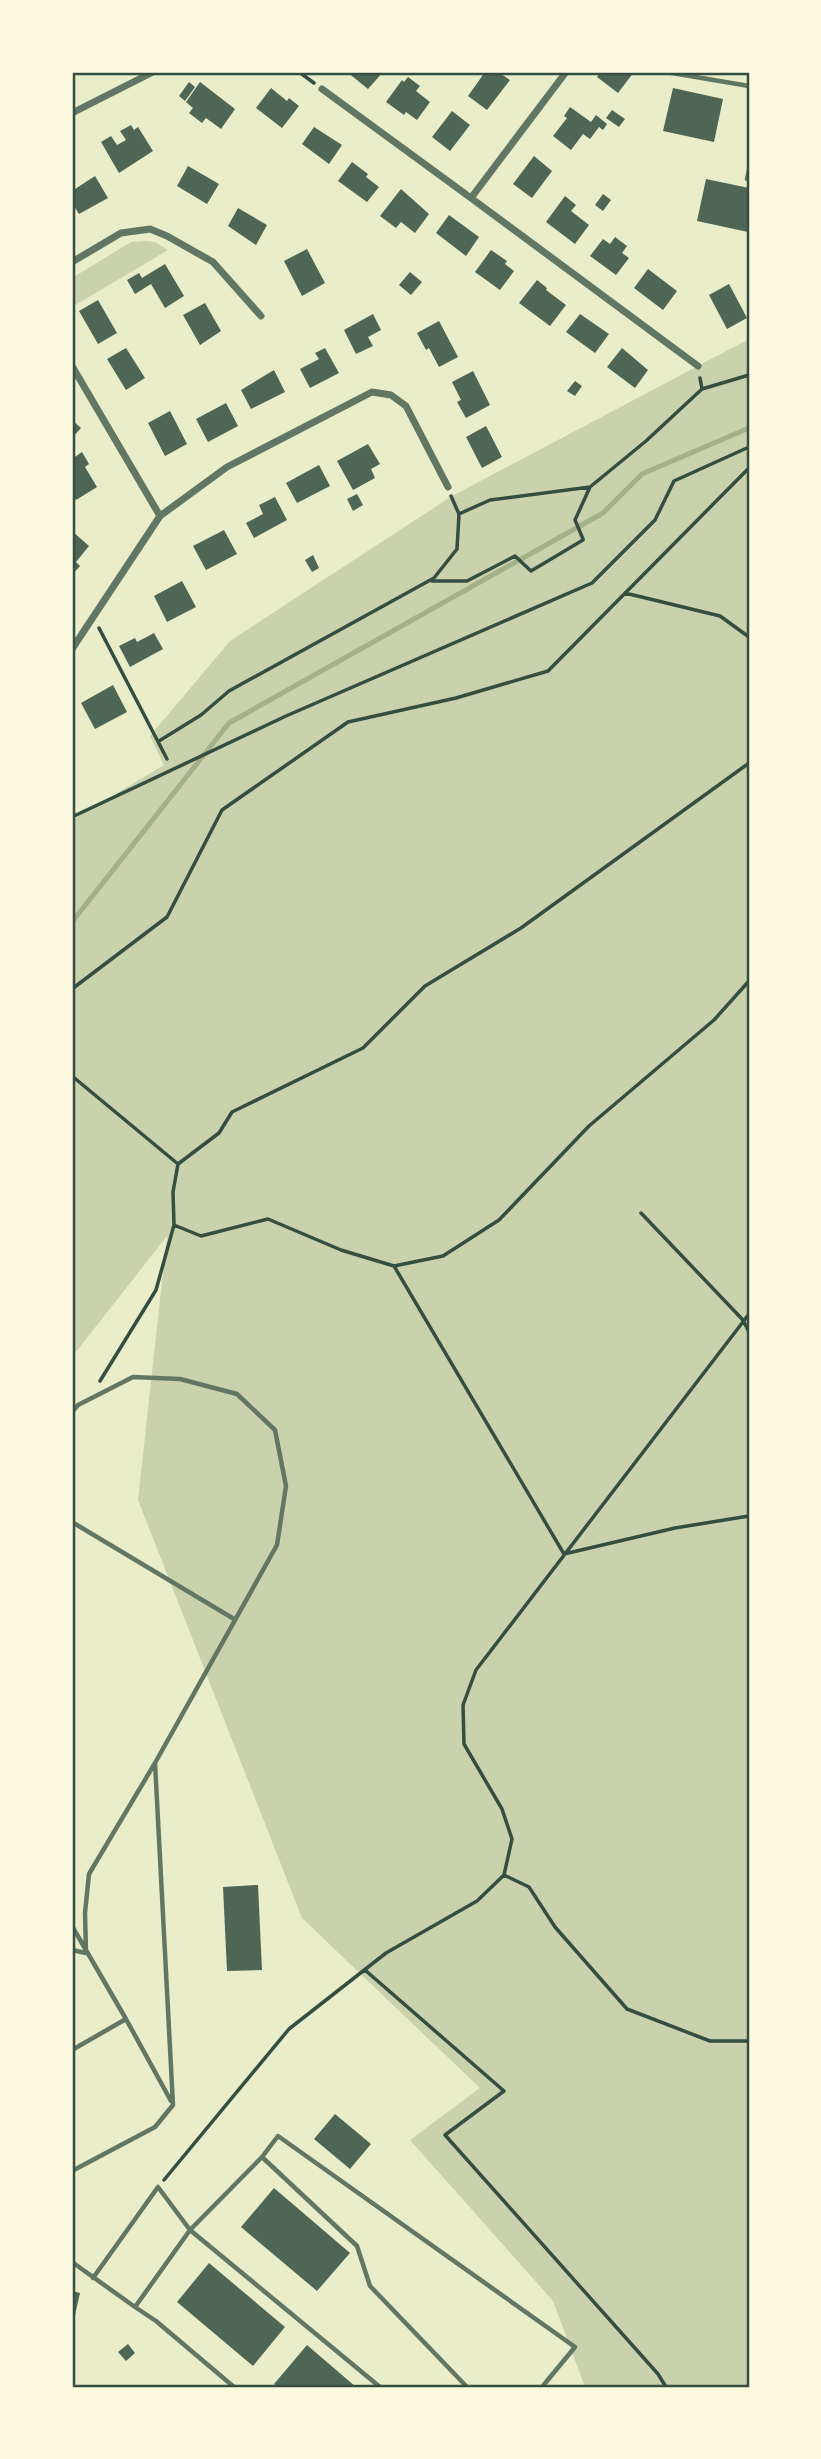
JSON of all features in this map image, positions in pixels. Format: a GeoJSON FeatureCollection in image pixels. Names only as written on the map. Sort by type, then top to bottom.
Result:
{"type":"FeatureCollection","features":[{"type":"Feature","properties":{"kind":"street"},"geometry":{"type":"LineString","coordinates":[[72,113],[153,72]]}},
{"type":"Feature","properties":{"kind":"street"},"geometry":{"type":"LineString","coordinates":[[471,198],[566,72]]}},
{"type":"Feature","properties":{"kind":"street"},"geometry":{"type":"LineString","coordinates":[[322,89],[698,366]]}},
{"type":"Feature","properties":{"kind":"street"},"geometry":{"type":"LineString","coordinates":[[72,262],[121,233],[150,229],[213,262],[261,316]]}},
{"type":"Feature","properties":{"kind":"street"},"geometry":{"type":"LineString","coordinates":[[72,366],[160,516]]}},
{"type":"Feature","properties":{"kind":"street"},"geometry":{"type":"LineString","coordinates":[[72,649],[160,516],[227,467],[372,392],[391,395],[407,406],[448,487]]}},
{"type":"Feature","properties":{"kind":"lane"},"geometry":{"type":"LineString","coordinates":[[666,72],[749,86]]}},
{"type":"Feature","properties":{"kind":"lane"},"geometry":{"type":"LineString","coordinates":[[747,179],[749,170]]}},
{"type":"Feature","properties":{"kind":"lane"},"geometry":{"type":"LineString","coordinates":[[72,1412],[78,1405],[133,1377],[180,1379],[237,1394],[275,1430],[286,1486],[277,1545],[155,1763],[89,1874],[85,1913],[86,1953]]}},
{"type":"Feature","properties":{"kind":"lane"},"geometry":{"type":"LineString","coordinates":[[72,1522],[234,1619]]}},
{"type":"Feature","properties":{"kind":"lane"},"geometry":{"type":"LineString","coordinates":[[72,2171],[155,2127],[173,2105],[155,1763]]}},
{"type":"Feature","properties":{"kind":"lane"},"geometry":{"type":"LineString","coordinates":[[72,1926],[173,2105]]}},
{"type":"Feature","properties":{"kind":"lane"},"geometry":{"type":"LineString","coordinates":[[72,1950],[86,1953]]}},
{"type":"Feature","properties":{"kind":"lane"},"geometry":{"type":"LineString","coordinates":[[72,2050],[126,2019]]}},
{"type":"Feature","properties":{"kind":"lane"},"geometry":{"type":"LineString","coordinates":[[135,2307],[190,2230],[262,2157],[278,2136],[575,2347],[542,2387]]}},
{"type":"Feature","properties":{"kind":"lane"},"geometry":{"type":"LineString","coordinates":[[262,2157],[357,2246],[370,2286],[467,2387]]}},
{"type":"Feature","properties":{"kind":"lane"},"geometry":{"type":"LineString","coordinates":[[93,2278],[158,2187],[190,2230],[380,2387]]}},
{"type":"Feature","properties":{"kind":"lane"},"geometry":{"type":"LineString","coordinates":[[72,2262],[156,2321],[234,2387]]}},
{"type":"Feature","properties":{"kind":"path"},"geometry":{"type":"LineString","coordinates":[[299,72],[322,89]]}},
{"type":"Feature","properties":{"kind":"path"},"geometry":{"type":"LineString","coordinates":[[698,366],[702,389]]}},
{"type":"Feature","properties":{"kind":"path"},"geometry":{"type":"LineString","coordinates":[[428,581],[467,581],[515,556],[531,572],[583,540],[575,520],[590,486],[646,441],[702,389],[749,375]]}},
{"type":"Feature","properties":{"kind":"path"},"geometry":{"type":"LineString","coordinates":[[72,817],[286,716],[592,583],[655,520],[674,481],[749,446]]}},
{"type":"Feature","properties":{"kind":"path"},"geometry":{"type":"LineString","coordinates":[[72,989],[167,917],[222,810],[348,722],[456,698],[548,671],[749,468]]}},
{"type":"Feature","properties":{"kind":"path"},"geometry":{"type":"LineString","coordinates":[[459,514],[490,500],[590,486]]}},
{"type":"Feature","properties":{"kind":"path"},"geometry":{"type":"LineString","coordinates":[[159,741],[201,715],[229,691],[434,578],[457,549],[459,514],[448,487]]}},
{"type":"Feature","properties":{"kind":"path"},"geometry":{"type":"LineString","coordinates":[[625,593],[720,616],[749,637]]}},
{"type":"Feature","properties":{"kind":"path"},"geometry":{"type":"LineString","coordinates":[[93,616],[167,759]]}},
{"type":"Feature","properties":{"kind":"path"},"geometry":{"type":"LineString","coordinates":[[89,1400],[156,1290],[174,1226],[173,1192],[178,1164],[219,1133],[232,1112],[363,1048],[425,986],[522,928],[749,763]]}},
{"type":"Feature","properties":{"kind":"path"},"geometry":{"type":"LineString","coordinates":[[174,1226],[201,1236],[268,1219],[341,1250],[394,1266],[443,1256],[499,1220],[589,1126],[714,1020],[749,981]]}},
{"type":"Feature","properties":{"kind":"path"},"geometry":{"type":"LineString","coordinates":[[72,1076],[178,1164]]}},
{"type":"Feature","properties":{"kind":"path"},"geometry":{"type":"LineString","coordinates":[[641,1213],[743,1320],[749,1332]]}},
{"type":"Feature","properties":{"kind":"path"},"geometry":{"type":"LineString","coordinates":[[394,1266],[564,1554]]}},
{"type":"Feature","properties":{"kind":"path"},"geometry":{"type":"LineString","coordinates":[[158,2187],[289,2029],[386,1953],[477,1900],[504,1875],[512,1839],[502,1809],[464,1744],[463,1705],[477,1670],[749,1314]]}},
{"type":"Feature","properties":{"kind":"path"},"geometry":{"type":"LineString","coordinates":[[564,1554],[675,1528],[749,1516]]}},
{"type":"Feature","properties":{"kind":"path"},"geometry":{"type":"LineString","coordinates":[[504,1875],[529,1886],[555,1927],[627,2009],[710,2041],[749,2041]]}},
{"type":"Feature","properties":{"kind":"path"},"geometry":{"type":"LineString","coordinates":[[364,1970],[504,2091],[445,2136],[658,2374],[666,2387]]}},
{"type":"Feature","properties":{"kind":"green space"},"geometry":{"type":"Polygon","coordinates":[[[131,242],[155,242],[168,250],[72,307],[72,278],[131,242]]]}},
{"type":"Feature","properties":{"kind":"green space"},"geometry":{"type":"Polygon","coordinates":[[[749,339],[749,2387],[585,2387],[553,2301],[410,2140],[480,2088],[302,1918],[138,1500],[167,1236],[72,1357],[72,820],[164,765],[150,736],[230,641],[452,496],[749,339]]]}},
{"type":"Feature","properties":{"kind":"building"},"geometry":{"type":"Polygon","coordinates":[[[347,72],[383,72],[368,89],[347,72]]]}},
{"type":"Feature","properties":{"kind":"building"},"geometry":{"type":"Polygon","coordinates":[[[485,72],[498,72],[510,80],[487,110],[468,96],[485,72]]]}},
{"type":"Feature","properties":{"kind":"building"},"geometry":{"type":"Polygon","coordinates":[[[601,72],[634,72],[618,93],[597,77],[601,72]]]}},
{"type":"Feature","properties":{"kind":"building"},"geometry":{"type":"Polygon","coordinates":[[[408,77],[420,86],[416,91],[430,102],[417,120],[406,112],[404,115],[386,102],[402,80],[404,82],[408,77]]]}},
{"type":"Feature","properties":{"kind":"building"},"geometry":{"type":"Polygon","coordinates":[[[189,82],[195,87],[185,101],[179,96],[189,82]]]}},
{"type":"Feature","properties":{"kind":"building"},"geometry":{"type":"Polygon","coordinates":[[[200,82],[235,109],[221,129],[206,118],[202,123],[189,113],[193,108],[186,102],[200,82]]]}},
{"type":"Feature","properties":{"kind":"building"},"geometry":{"type":"Polygon","coordinates":[[[271,88],[287,101],[289,98],[299,106],[282,128],[256,108],[271,88]]]}},
{"type":"Feature","properties":{"kind":"building"},"geometry":{"type":"Polygon","coordinates":[[[673,88],[723,99],[714,142],[663,131],[673,88]]]}},
{"type":"Feature","properties":{"kind":"building"},"geometry":{"type":"Polygon","coordinates":[[[570,107],[591,122],[596,115],[607,124],[603,130],[599,127],[590,139],[583,134],[571,150],[553,136],[567,118],[564,116],[570,107]]]}},
{"type":"Feature","properties":{"kind":"building"},"geometry":{"type":"Polygon","coordinates":[[[612,110],[625,119],[619,127],[606,118],[612,110]]]}},
{"type":"Feature","properties":{"kind":"building"},"geometry":{"type":"Polygon","coordinates":[[[452,111],[470,125],[450,151],[432,137],[452,111]]]}},
{"type":"Feature","properties":{"kind":"building"},"geometry":{"type":"Polygon","coordinates":[[[131,125],[134,130],[138,127],[153,151],[119,173],[101,142],[111,136],[117,145],[126,140],[120,131],[131,125]]]}},
{"type":"Feature","properties":{"kind":"building"},"geometry":{"type":"Polygon","coordinates":[[[314,127],[342,145],[329,164],[302,144],[314,127]]]}},
{"type":"Feature","properties":{"kind":"building"},"geometry":{"type":"Polygon","coordinates":[[[534,156],[552,171],[532,198],[513,184],[534,156]]]}},
{"type":"Feature","properties":{"kind":"building"},"geometry":{"type":"Polygon","coordinates":[[[352,162],[379,187],[367,202],[338,181],[352,162]]]}},
{"type":"Feature","properties":{"kind":"building"},"geometry":{"type":"Polygon","coordinates":[[[188,166],[219,184],[207,204],[177,186],[188,166]]]}},
{"type":"Feature","properties":{"kind":"building"},"geometry":{"type":"Polygon","coordinates":[[[95,176],[108,198],[79,214],[72,203],[72,191],[95,176]]]}},
{"type":"Feature","properties":{"kind":"building"},"geometry":{"type":"Polygon","coordinates":[[[706,179],[749,188],[748,232],[697,221],[706,179]]]}},
{"type":"Feature","properties":{"kind":"building"},"geometry":{"type":"Polygon","coordinates":[[[401,189],[429,214],[415,233],[401,222],[396,228],[380,216],[401,189]]]}},
{"type":"Feature","properties":{"kind":"building"},"geometry":{"type":"Polygon","coordinates":[[[603,194],[611,200],[603,211],[595,205],[603,194]]]}},
{"type":"Feature","properties":{"kind":"building"},"geometry":{"type":"Polygon","coordinates":[[[565,196],[576,205],[571,211],[589,225],[575,244],[546,222],[565,196]]]}},
{"type":"Feature","properties":{"kind":"building"},"geometry":{"type":"Polygon","coordinates":[[[238,208],[267,225],[256,245],[228,226],[238,208]]]}},
{"type":"Feature","properties":{"kind":"building"},"geometry":{"type":"Polygon","coordinates":[[[449,215],[479,237],[466,256],[436,233],[449,215]]]}},
{"type":"Feature","properties":{"kind":"building"},"geometry":{"type":"Polygon","coordinates":[[[615,237],[627,246],[622,253],[629,258],[616,275],[590,256],[603,239],[610,244],[615,237]]]}},
{"type":"Feature","properties":{"kind":"building"},"geometry":{"type":"Polygon","coordinates":[[[307,249],[325,283],[302,296],[284,261],[307,249]]]}},
{"type":"Feature","properties":{"kind":"building"},"geometry":{"type":"Polygon","coordinates":[[[491,250],[507,261],[505,264],[514,271],[500,290],[475,272],[491,250]]]}},
{"type":"Feature","properties":{"kind":"building"},"geometry":{"type":"Polygon","coordinates":[[[165,264],[184,296],[165,308],[151,284],[135,294],[127,280],[139,273],[142,278],[165,264]]]}},
{"type":"Feature","properties":{"kind":"building"},"geometry":{"type":"Polygon","coordinates":[[[648,269],[677,291],[663,310],[634,288],[648,269]]]}},
{"type":"Feature","properties":{"kind":"building"},"geometry":{"type":"Polygon","coordinates":[[[410,272],[422,282],[411,295],[399,285],[410,272]]]}},
{"type":"Feature","properties":{"kind":"building"},"geometry":{"type":"Polygon","coordinates":[[[537,280],[566,305],[550,326],[519,303],[537,280]]]}},
{"type":"Feature","properties":{"kind":"building"},"geometry":{"type":"Polygon","coordinates":[[[729,284],[747,318],[727,329],[709,295],[729,284]]]}},
{"type":"Feature","properties":{"kind":"building"},"geometry":{"type":"Polygon","coordinates":[[[98,300],[117,333],[98,344],[79,311],[98,300]]]}},
{"type":"Feature","properties":{"kind":"building"},"geometry":{"type":"Polygon","coordinates":[[[205,303],[221,331],[200,345],[183,315],[205,303]]]}},
{"type":"Feature","properties":{"kind":"building"},"geometry":{"type":"Polygon","coordinates":[[[373,314],[381,330],[368,337],[373,346],[356,354],[344,330],[373,314]]]}},
{"type":"Feature","properties":{"kind":"building"},"geometry":{"type":"Polygon","coordinates":[[[580,314],[609,334],[595,353],[566,332],[580,314]]]}},
{"type":"Feature","properties":{"kind":"building"},"geometry":{"type":"Polygon","coordinates":[[[439,321],[458,357],[439,367],[417,333],[439,321]]]}},
{"type":"Feature","properties":{"kind":"building"},"geometry":{"type":"Polygon","coordinates":[[[126,348],[145,378],[126,390],[107,359],[126,348]]]}},
{"type":"Feature","properties":{"kind":"building"},"geometry":{"type":"Polygon","coordinates":[[[325,348],[339,373],[310,388],[300,369],[319,359],[315,353],[325,348]]]}},
{"type":"Feature","properties":{"kind":"building"},"geometry":{"type":"Polygon","coordinates":[[[622,348],[648,370],[635,388],[607,367],[622,348]]]}},
{"type":"Feature","properties":{"kind":"building"},"geometry":{"type":"Polygon","coordinates":[[[274,370],[285,392],[251,409],[241,390],[274,370]]]}},
{"type":"Feature","properties":{"kind":"building"},"geometry":{"type":"Polygon","coordinates":[[[473,371],[490,405],[466,418],[457,402],[461,400],[452,382],[473,371]]]}},
{"type":"Feature","properties":{"kind":"building"},"geometry":{"type":"Polygon","coordinates":[[[575,381],[582,386],[575,396],[567,391],[575,381]]]}},
{"type":"Feature","properties":{"kind":"building"},"geometry":{"type":"Polygon","coordinates":[[[226,403],[238,426],[208,442],[196,419],[226,403]]]}},
{"type":"Feature","properties":{"kind":"building"},"geometry":{"type":"Polygon","coordinates":[[[170,411],[187,444],[165,456],[148,423],[170,411]]]}},
{"type":"Feature","properties":{"kind":"building"},"geometry":{"type":"Polygon","coordinates":[[[72,420],[81,428],[72,438],[72,420]]]}},
{"type":"Feature","properties":{"kind":"building"},"geometry":{"type":"Polygon","coordinates":[[[486,426],[502,457],[482,468],[466,437],[486,426]]]}},
{"type":"Feature","properties":{"kind":"building"},"geometry":{"type":"Polygon","coordinates":[[[368,444],[380,464],[371,469],[375,478],[353,490],[337,461],[368,444]]]}},
{"type":"Feature","properties":{"kind":"building"},"geometry":{"type":"Polygon","coordinates":[[[82,452],[89,464],[85,467],[97,487],[76,500],[72,493],[72,459],[82,452]]]}},
{"type":"Feature","properties":{"kind":"building"},"geometry":{"type":"Polygon","coordinates":[[[319,465],[330,486],[297,503],[286,483],[319,465]]]}},
{"type":"Feature","properties":{"kind":"building"},"geometry":{"type":"Polygon","coordinates":[[[357,494],[363,505],[353,511],[347,499],[357,494]]]}},
{"type":"Feature","properties":{"kind":"building"},"geometry":{"type":"Polygon","coordinates":[[[275,497],[287,520],[254,538],[246,523],[263,514],[259,505],[275,497]]]}},
{"type":"Feature","properties":{"kind":"building"},"geometry":{"type":"Polygon","coordinates":[[[224,530],[237,554],[206,570],[193,546],[224,530]]]}},
{"type":"Feature","properties":{"kind":"building"},"geometry":{"type":"Polygon","coordinates":[[[72,531],[89,546],[76,562],[80,566],[72,575],[72,531]]]}},
{"type":"Feature","properties":{"kind":"building"},"geometry":{"type":"Polygon","coordinates":[[[313,555],[319,568],[312,572],[305,560],[313,555]]]}},
{"type":"Feature","properties":{"kind":"building"},"geometry":{"type":"Polygon","coordinates":[[[182,581],[196,607],[167,622],[154,596],[182,581]]]}},
{"type":"Feature","properties":{"kind":"building"},"geometry":{"type":"Polygon","coordinates":[[[154,633],[163,649],[130,667],[119,646],[135,638],[137,642],[154,633]]]}},
{"type":"Feature","properties":{"kind":"building"},"geometry":{"type":"Polygon","coordinates":[[[113,685],[127,712],[95,729],[81,703],[113,685]]]}},
{"type":"Feature","properties":{"kind":"building"},"geometry":{"type":"Polygon","coordinates":[[[258,1885],[262,1970],[227,1971],[223,1887],[258,1885]]]}},
{"type":"Feature","properties":{"kind":"building"},"geometry":{"type":"Polygon","coordinates":[[[335,2114],[371,2144],[350,2169],[314,2139],[335,2114]]]}},
{"type":"Feature","properties":{"kind":"building"},"geometry":{"type":"Polygon","coordinates":[[[274,2188],[350,2253],[317,2291],[241,2227],[274,2188]]]}},
{"type":"Feature","properties":{"kind":"building"},"geometry":{"type":"Polygon","coordinates":[[[209,2263],[285,2327],[253,2366],[177,2302],[209,2263]]]}},
{"type":"Feature","properties":{"kind":"building"},"geometry":{"type":"Polygon","coordinates":[[[72,2291],[80,2293],[73,2324],[72,2324],[72,2291]]]}},
{"type":"Feature","properties":{"kind":"building"},"geometry":{"type":"Polygon","coordinates":[[[128,2344],[135,2353],[126,2361],[118,2352],[128,2344]]]}},
{"type":"Feature","properties":{"kind":"building"},"geometry":{"type":"Polygon","coordinates":[[[307,2345],[356,2387],[278,2387],[274,2384],[307,2345]]]}},
{"type":"Feature","properties":{"kind":"waterway"},"geometry":{"type":"LineString","coordinates":[[72,922],[229,723],[603,513],[642,474],[749,428]]}}]}
